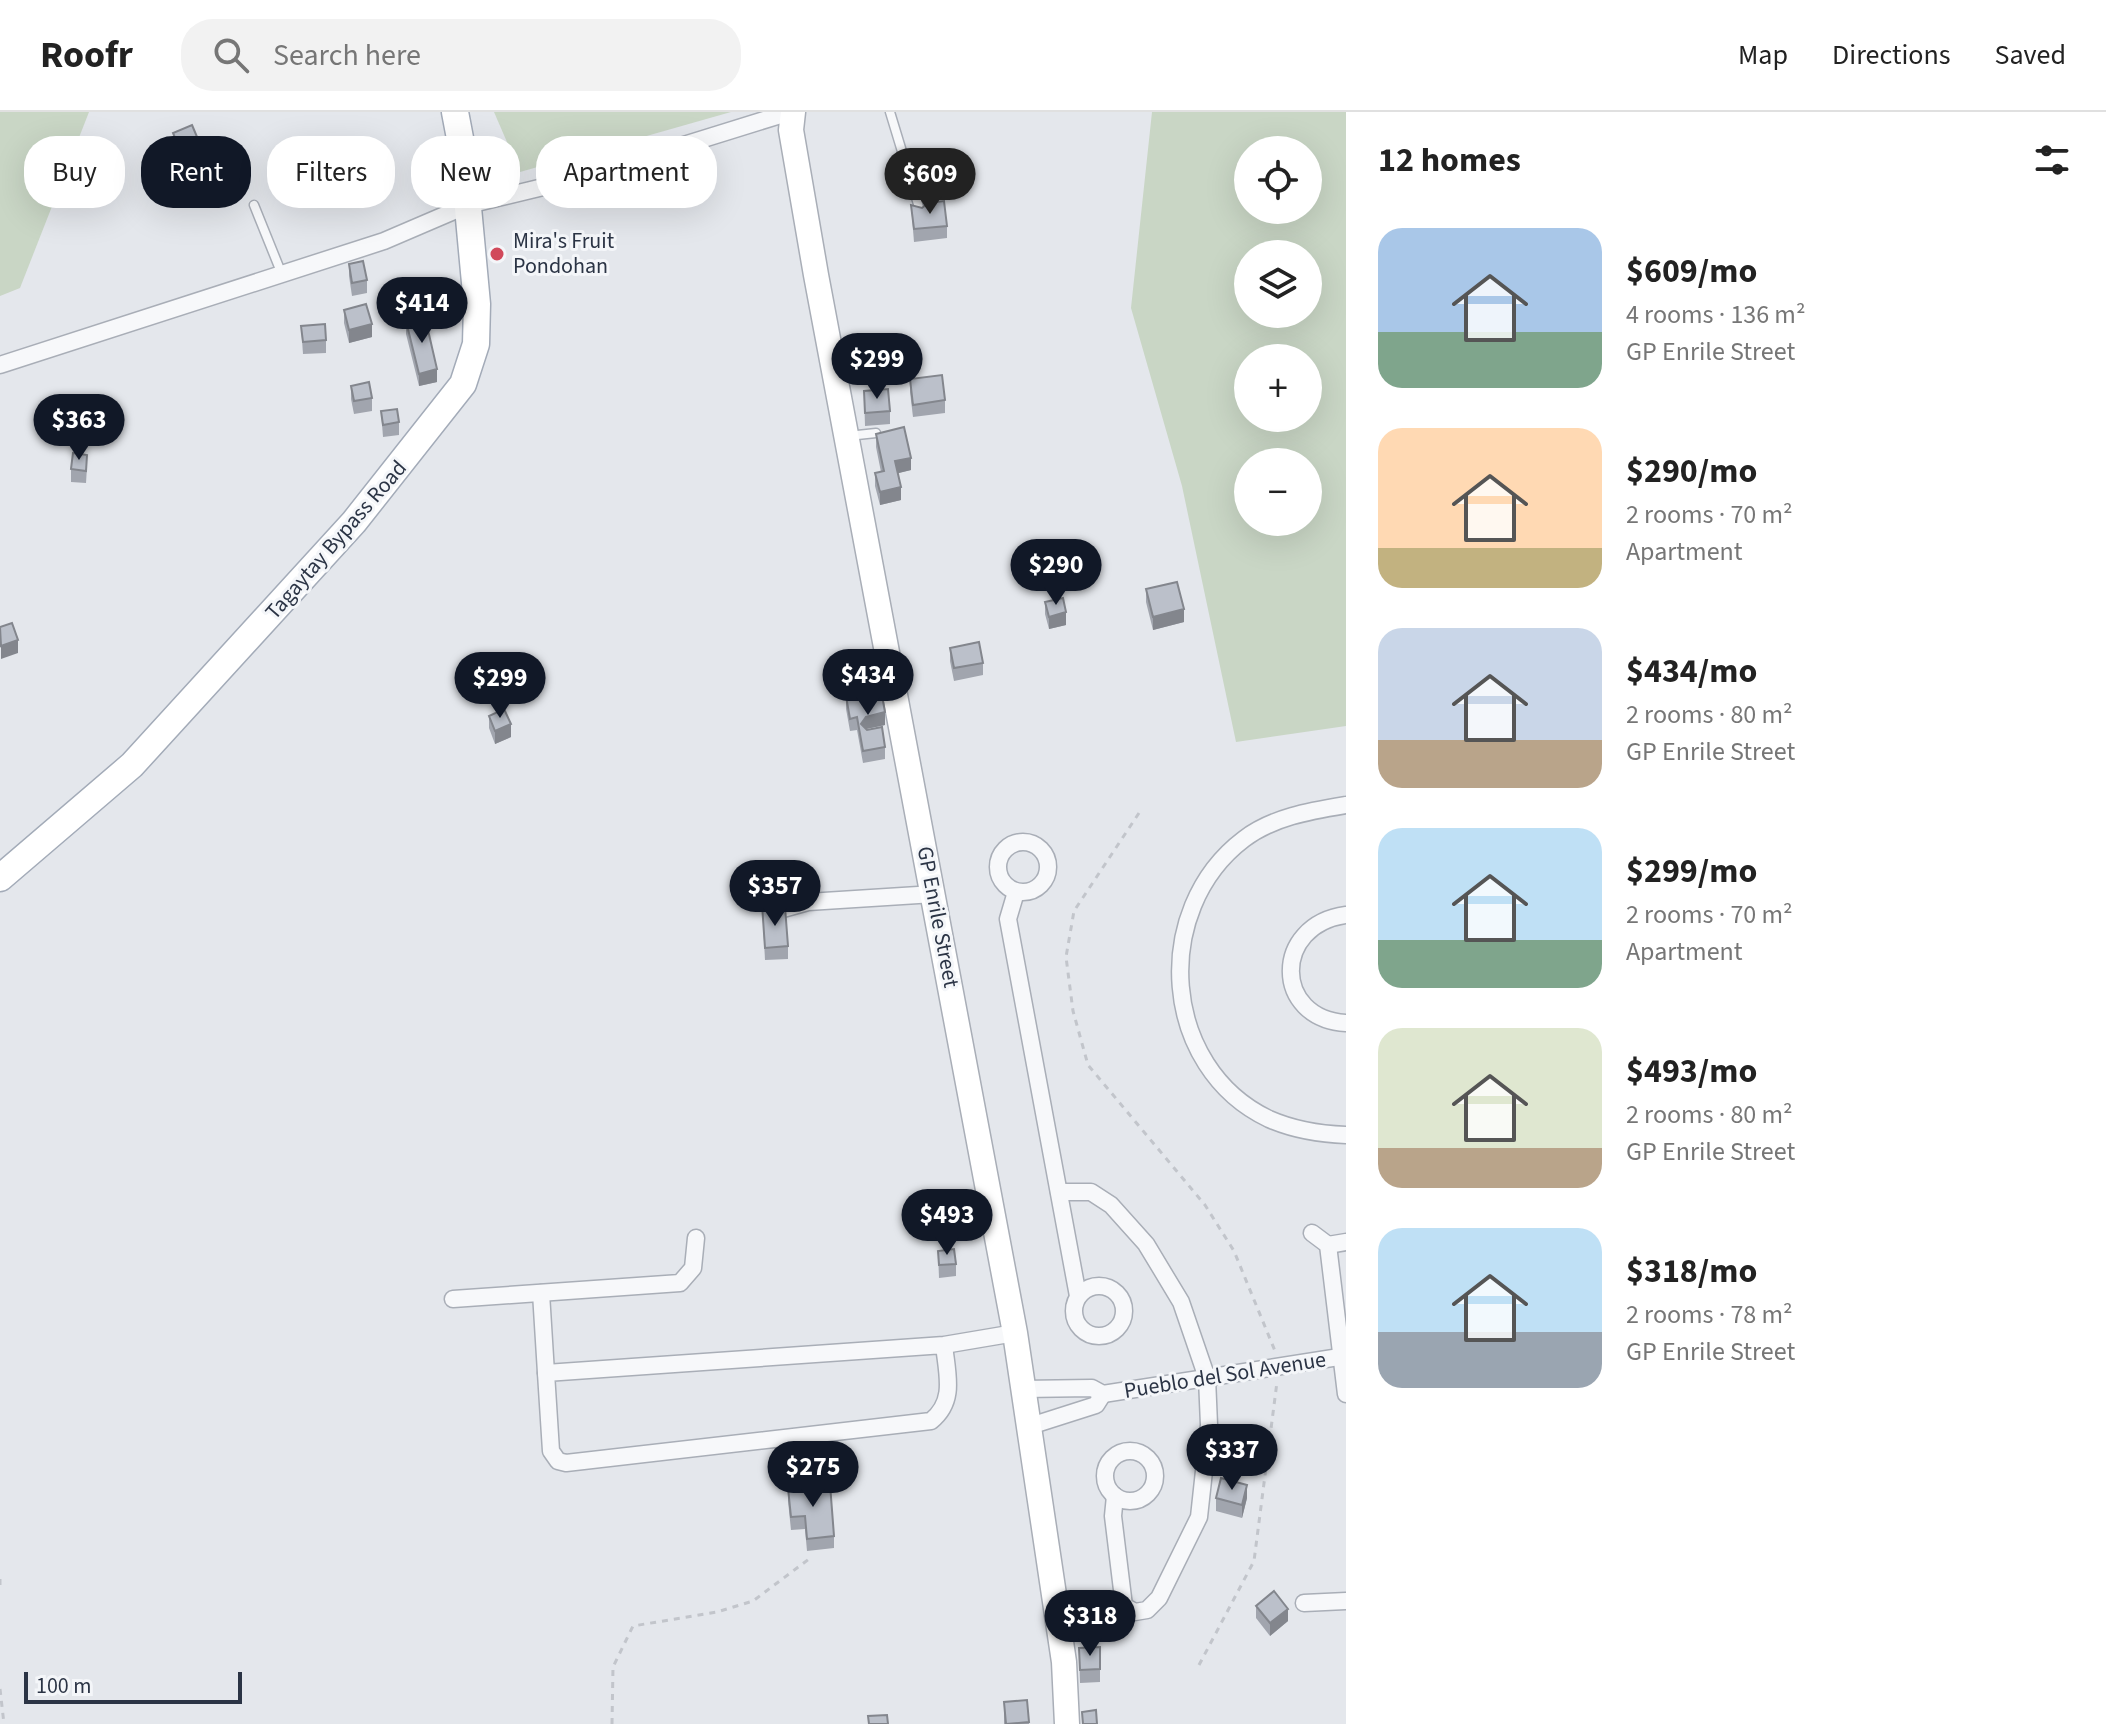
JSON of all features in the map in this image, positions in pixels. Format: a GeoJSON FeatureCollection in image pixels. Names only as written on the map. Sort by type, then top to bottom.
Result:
{"type":"FeatureCollection","features":[{"type":"Feature","properties":{"kind":"main road","name":"Tagaytay Bypass Road"},"geometry":{"type":"LineString","coordinates":[[455,112],[458,136]]}},
{"type":"Feature","properties":{"kind":"main road","name":"Tagaytay Bypass Road"},"geometry":{"type":"LineString","coordinates":[[0,878],[99,797],[143,754],[354,522],[457,394],[468,375],[476,344],[468,208]]}},
{"type":"Feature","properties":{"kind":"street"},"geometry":{"type":"LineString","coordinates":[[520,193],[568,181],[792,112]]}},
{"type":"Feature","properties":{"kind":"street","name":"GP Enrile Street"},"geometry":{"type":"LineString","coordinates":[[792,112],[791,130],[897,729],[934,894],[1015,1333],[1064,1662],[1067,1724]]}},
{"type":"Feature","properties":{"kind":"street"},"geometry":{"type":"LineString","coordinates":[[0,365],[384,241],[461,208]]}},
{"type":"Feature","properties":{"kind":"street"},"geometry":{"type":"LineString","coordinates":[[1346,805],[1289,815],[1244,839],[1209,876],[1187,915],[1179,954],[1182,1006],[1197,1048],[1228,1090],[1268,1118],[1313,1133],[1346,1135]]}},
{"type":"Feature","properties":{"kind":"street"},"geometry":{"type":"LineString","coordinates":[[1016,892],[1008,919],[1078,1296]]}},
{"type":"Feature","properties":{"kind":"street"},"geometry":{"type":"LineString","coordinates":[[772,912],[808,902],[934,894]]}},
{"type":"Feature","properties":{"kind":"street"},"geometry":{"type":"LineString","coordinates":[[1346,915],[1330,917],[1309,928],[1297,944],[1291,960],[1291,981],[1299,999],[1318,1017],[1346,1023]]}},
{"type":"Feature","properties":{"kind":"street"},"geometry":{"type":"LineString","coordinates":[[1059,1192],[1091,1192],[1111,1205],[1146,1244],[1181,1302],[1207,1378],[1209,1425],[1199,1517],[1159,1598],[1147,1610],[1135,1612],[1124,1606],[1113,1516],[1115,1496]]}},
{"type":"Feature","properties":{"kind":"street"},"geometry":{"type":"LineString","coordinates":[[1312,1233],[1328,1245],[1344,1356],[1346,1394]]}},
{"type":"Feature","properties":{"kind":"street"},"geometry":{"type":"LineString","coordinates":[[453,1299],[680,1283],[693,1268],[696,1238]]}},
{"type":"Feature","properties":{"kind":"street"},"geometry":{"type":"LineString","coordinates":[[1328,1245],[1346,1242]]}},
{"type":"Feature","properties":{"kind":"street"},"geometry":{"type":"LineString","coordinates":[[541,1293],[551,1451],[558,1461],[566,1463],[931,1421],[944,1410],[949,1392],[944,1345]]}},
{"type":"Feature","properties":{"kind":"street"},"geometry":{"type":"LineString","coordinates":[[546,1373],[944,1345],[1015,1333]]}},
{"type":"Feature","properties":{"kind":"street","name":"Pueblo del Sol Avenue"},"geometry":{"type":"LineString","coordinates":[[1022,1389],[1092,1388],[1103,1394],[1344,1356]]}},
{"type":"Feature","properties":{"kind":"street","name":"Pueblo del Sol Avenue"},"geometry":{"type":"LineString","coordinates":[[1027,1427],[1096,1405],[1103,1394]]}},
{"type":"Feature","properties":{"kind":"street"},"geometry":{"type":"LineString","coordinates":[[1304,1603],[1346,1601]]}},
{"type":"Feature","properties":{"kind":"lane"},"geometry":{"type":"LineString","coordinates":[[890,112],[921,214]]}},
{"type":"Feature","properties":{"kind":"lane"},"geometry":{"type":"LineString","coordinates":[[254,205],[281,272]]}},
{"type":"Feature","properties":{"kind":"lane"},"geometry":{"type":"LineString","coordinates":[[847,436],[876,433]]}},
{"type":"Feature","properties":{"kind":"path"},"geometry":{"type":"LineString","coordinates":[[1139,813],[1074,911],[1066,957],[1073,1011],[1088,1065],[1205,1205],[1234,1251],[1278,1366],[1254,1561],[1199,1665]]}},
{"type":"Feature","properties":{"kind":"path"},"geometry":{"type":"LineString","coordinates":[[612,1724],[613,1667],[633,1626],[717,1612],[753,1601],[809,1559]]}},
{"type":"Feature","properties":{"kind":"path"},"geometry":{"type":"LineString","coordinates":[[0,1579],[0,1589]]}},
{"type":"Feature","properties":{"kind":"path"},"geometry":{"type":"LineString","coordinates":[[0,1689],[4,1724]]}},
{"type":"Feature","properties":{"kind":"green space"},"geometry":{"type":"Polygon","coordinates":[[[0,112],[89,112],[80,136],[24,136],[24,208],[51,208],[20,288],[0,296],[0,112]]]}},
{"type":"Feature","properties":{"kind":"green space"},"geometry":{"type":"Polygon","coordinates":[[[494,112],[731,112],[647,136],[536,136],[536,167],[520,172],[520,136],[504,136],[494,112]]]}},
{"type":"Feature","properties":{"kind":"green space"},"geometry":{"type":"Polygon","coordinates":[[[1152,112],[1346,112],[1346,726],[1236,742],[1182,486],[1131,308],[1152,112]]]}},
{"type":"Feature","properties":{"kind":"building"},"geometry":{"type":"Polygon","coordinates":[[[192,125],[197,136],[174,136],[173,133],[192,125]]]}},
{"type":"Feature","properties":{"kind":"building"},"geometry":{"type":"Polygon","coordinates":[[[944,201],[947,226],[914,229],[911,205],[922,208],[928,203],[944,201]]]}},
{"type":"Feature","properties":{"kind":"building"},"geometry":{"type":"Polygon","coordinates":[[[363,261],[367,280],[352,283],[349,264],[363,261]]]}},
{"type":"Feature","properties":{"kind":"building"},"geometry":{"type":"Polygon","coordinates":[[[366,304],[372,324],[349,330],[344,310],[366,304]]]}},
{"type":"Feature","properties":{"kind":"building"},"geometry":{"type":"Polygon","coordinates":[[[425,317],[437,369],[419,374],[406,321],[425,317]]]}},
{"type":"Feature","properties":{"kind":"building"},"geometry":{"type":"Polygon","coordinates":[[[325,324],[326,340],[303,342],[301,326],[325,324]]]}},
{"type":"Feature","properties":{"kind":"building"},"geometry":{"type":"Polygon","coordinates":[[[942,375],[945,400],[913,405],[910,379],[942,375]]]}},
{"type":"Feature","properties":{"kind":"building"},"geometry":{"type":"Polygon","coordinates":[[[369,382],[372,398],[354,401],[351,386],[369,382]]]}},
{"type":"Feature","properties":{"kind":"building"},"geometry":{"type":"Polygon","coordinates":[[[888,389],[890,411],[865,413],[864,391],[888,389]]]}},
{"type":"Feature","properties":{"kind":"building"},"geometry":{"type":"Polygon","coordinates":[[[397,409],[399,422],[383,425],[381,411],[397,409]]]}},
{"type":"Feature","properties":{"kind":"building"},"geometry":{"type":"Polygon","coordinates":[[[904,427],[911,458],[895,461],[901,487],[880,492],[875,473],[884,471],[876,434],[904,427]]]}},
{"type":"Feature","properties":{"kind":"building"},"geometry":{"type":"Polygon","coordinates":[[[73,453],[87,455],[86,471],[71,469],[73,453]]]}},
{"type":"Feature","properties":{"kind":"building"},"geometry":{"type":"Polygon","coordinates":[[[1177,582],[1184,609],[1153,617],[1146,589],[1177,582]]]}},
{"type":"Feature","properties":{"kind":"building"},"geometry":{"type":"Polygon","coordinates":[[[1063,598],[1066,612],[1049,617],[1045,602],[1063,598]]]}},
{"type":"Feature","properties":{"kind":"building"},"geometry":{"type":"Polygon","coordinates":[[[12,623],[18,640],[1,646],[0,627],[12,623]]]}},
{"type":"Feature","properties":{"kind":"building"},"geometry":{"type":"Polygon","coordinates":[[[979,642],[983,663],[954,668],[950,648],[979,642]]]}},
{"type":"Feature","properties":{"kind":"building"},"geometry":{"type":"Polygon","coordinates":[[[881,690],[885,712],[866,717],[861,724],[867,730],[882,727],[885,747],[863,751],[857,717],[850,719],[846,696],[881,690]]]}},
{"type":"Feature","properties":{"kind":"building"},"geometry":{"type":"Polygon","coordinates":[[[504,709],[511,724],[495,731],[489,716],[504,709]]]}},
{"type":"Feature","properties":{"kind":"building"},"geometry":{"type":"Polygon","coordinates":[[[762,904],[770,910],[785,907],[788,946],[765,948],[762,904]]]}},
{"type":"Feature","properties":{"kind":"building"},"geometry":{"type":"Polygon","coordinates":[[[954,1249],[956,1264],[939,1265],[938,1251],[954,1249]]]}},
{"type":"Feature","properties":{"kind":"building"},"geometry":{"type":"Polygon","coordinates":[[[1221,1478],[1247,1485],[1242,1505],[1216,1498],[1221,1478]]]}},
{"type":"Feature","properties":{"kind":"building"},"geometry":{"type":"Polygon","coordinates":[[[830,1484],[834,1536],[807,1539],[805,1516],[791,1517],[788,1488],[830,1484]]]}},
{"type":"Feature","properties":{"kind":"building"},"geometry":{"type":"Polygon","coordinates":[[[1274,1591],[1288,1609],[1270,1623],[1256,1606],[1274,1591]]]}},
{"type":"Feature","properties":{"kind":"building"},"geometry":{"type":"Polygon","coordinates":[[[1100,1647],[1100,1669],[1080,1670],[1079,1648],[1100,1647]]]}},
{"type":"Feature","properties":{"kind":"building"},"geometry":{"type":"Polygon","coordinates":[[[1027,1700],[1029,1722],[1006,1724],[1004,1702],[1027,1700]]]}},
{"type":"Feature","properties":{"kind":"building"},"geometry":{"type":"Polygon","coordinates":[[[1096,1710],[1097,1724],[1083,1724],[1082,1712],[1096,1710]]]}},
{"type":"Feature","properties":{"kind":"building"},"geometry":{"type":"Polygon","coordinates":[[[887,1715],[888,1724],[869,1724],[868,1716],[887,1715]]]}},
{"type":"Feature","properties":{"kind":"place","name":"Mira's Fruit Pondohan"},"geometry":{"type":"Point","coordinates":[497,254]}}]}
